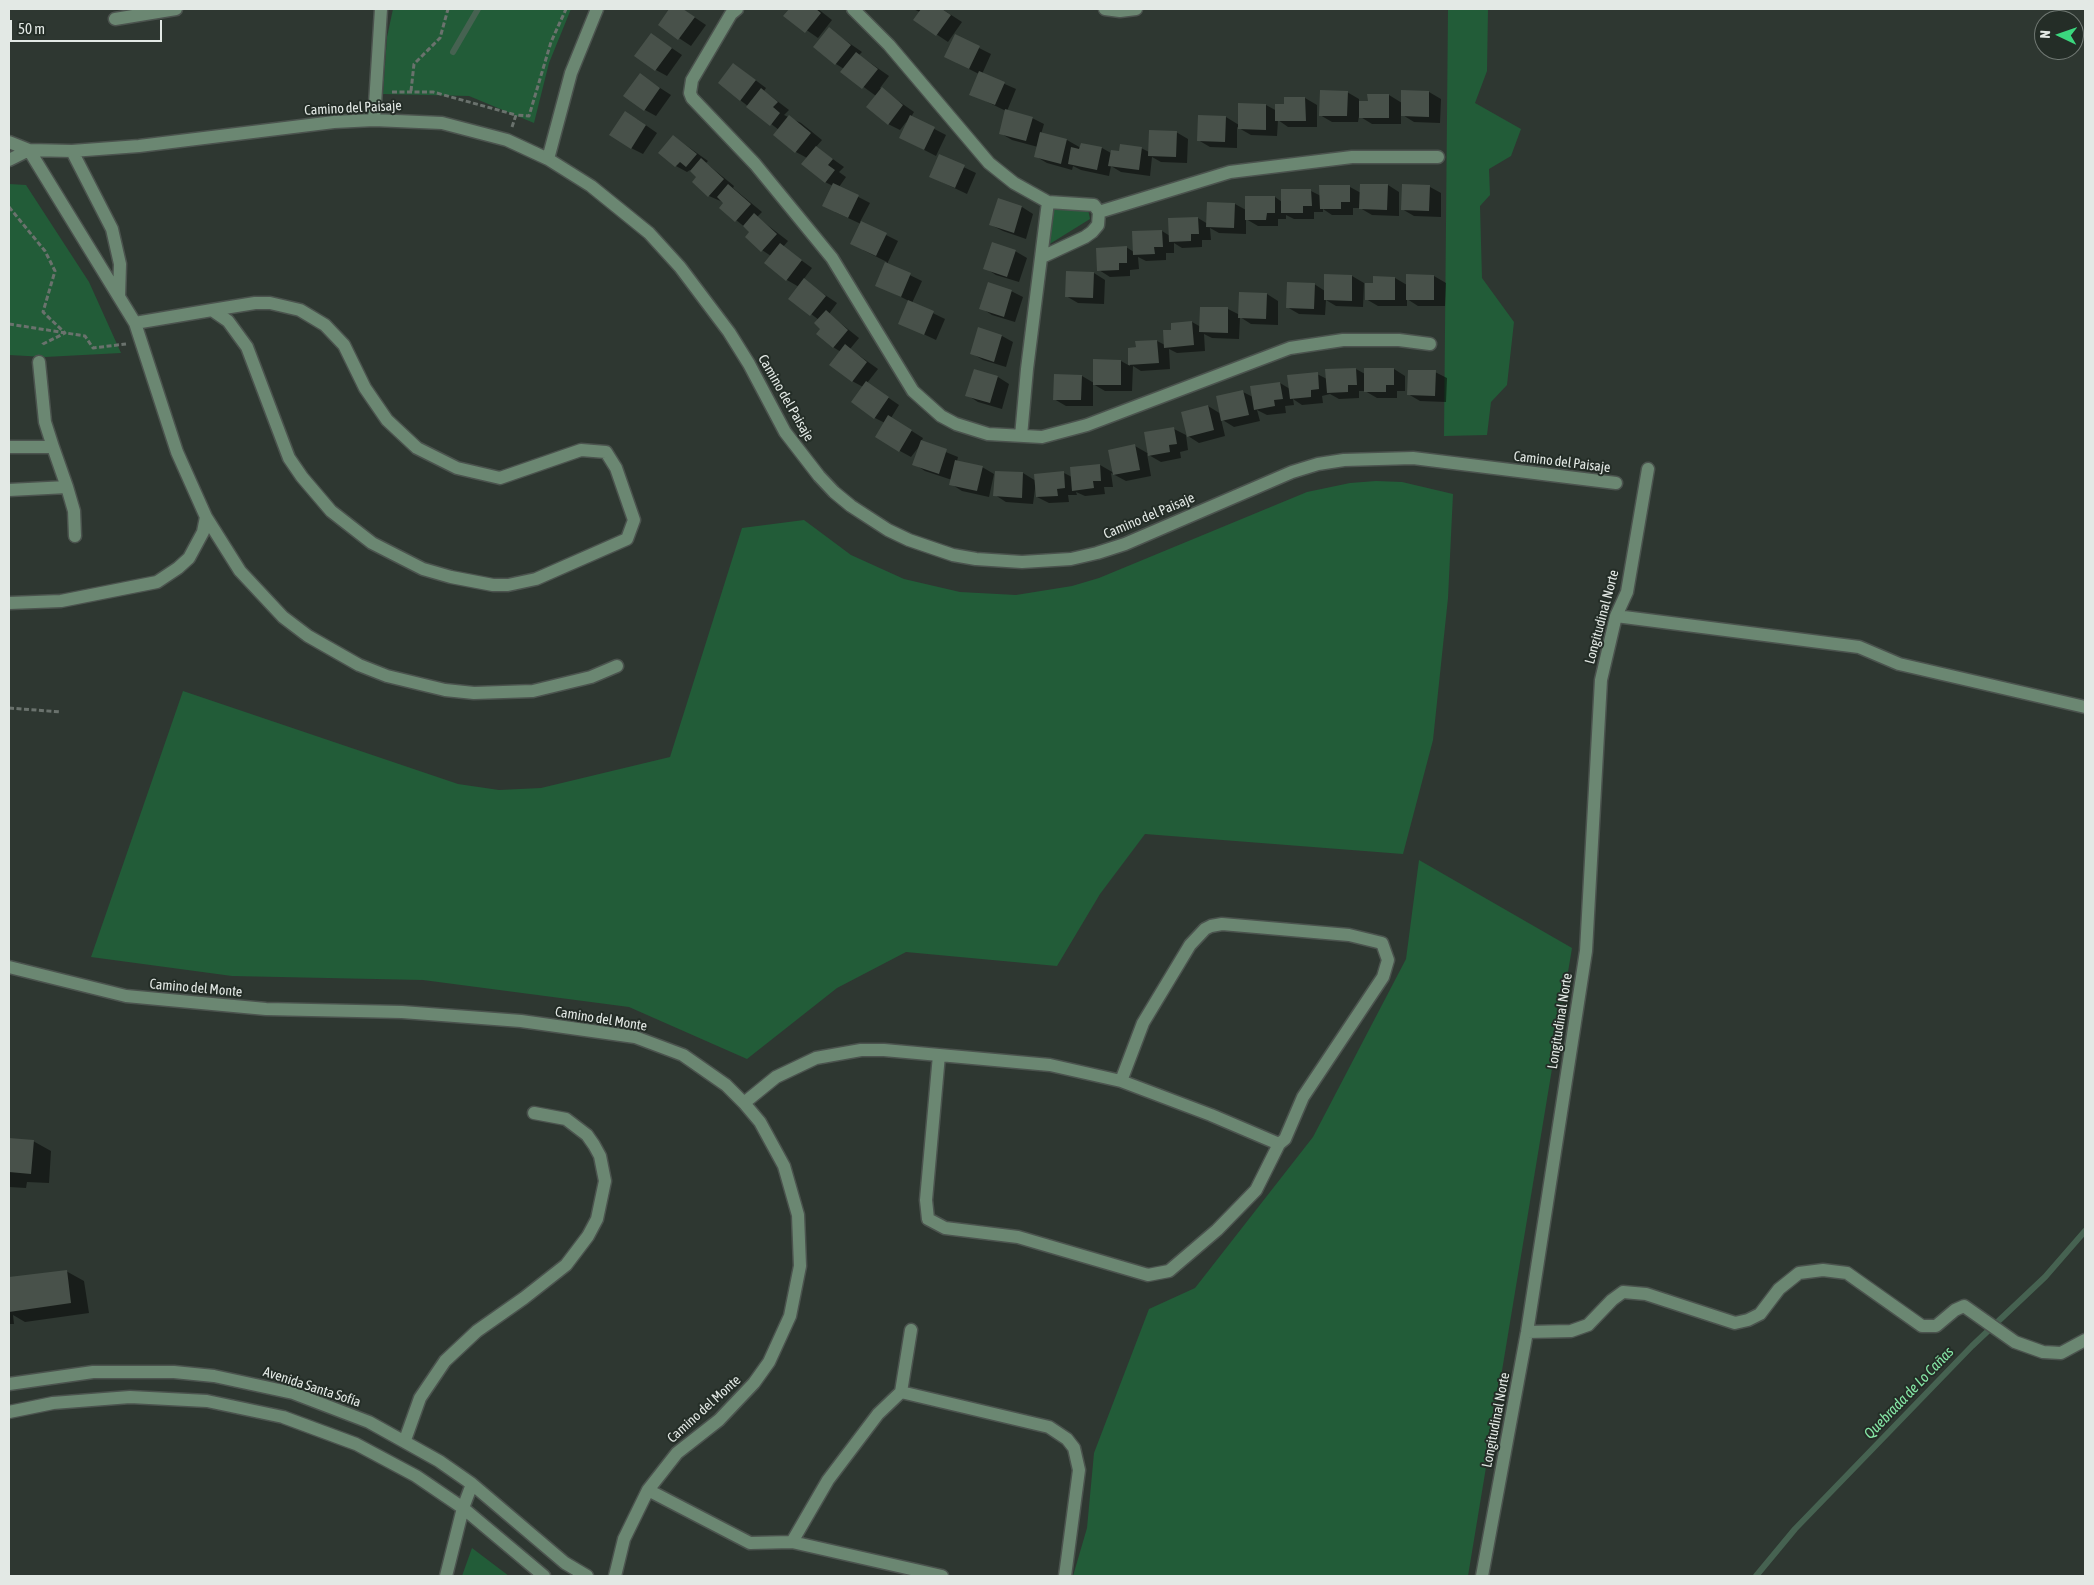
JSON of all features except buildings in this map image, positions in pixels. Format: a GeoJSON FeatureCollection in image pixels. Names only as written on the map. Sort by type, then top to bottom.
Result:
{"type":"FeatureCollection","features":[{"type":"Feature","properties":{"kind":"street"},"geometry":{"type":"LineString","coordinates":[[115,19],[176,9]]}},
{"type":"Feature","properties":{"kind":"street"},"geometry":{"type":"LineString","coordinates":[[374,120],[381,9]]}},
{"type":"Feature","properties":{"kind":"street"},"geometry":{"type":"LineString","coordinates":[[548,159],[571,73],[597,9]]}},
{"type":"Feature","properties":{"kind":"street"},"geometry":{"type":"LineString","coordinates":[[853,9],[895,52],[989,163],[1014,183],[1048,202],[1094,205],[1099,212],[1098,226],[1085,237],[1042,257]]}},
{"type":"Feature","properties":{"kind":"street"},"geometry":{"type":"LineString","coordinates":[[1105,9],[1120,11],[1136,9]]}},
{"type":"Feature","properties":{"kind":"street"},"geometry":{"type":"LineString","coordinates":[[731,10],[692,80],[690,93],[695,104],[755,164],[832,258],[913,391],[934,410],[956,424],[988,434],[1042,437],[1087,425],[1290,348],[1343,340],[1399,340],[1430,344]]}},
{"type":"Feature","properties":{"kind":"street","name":"Camino del Paisaje"},"geometry":{"type":"LineString","coordinates":[[9,142],[29,150],[72,151],[139,146],[334,122],[374,120],[442,123],[507,140],[548,159],[591,186],[620,207],[649,233],[680,267],[729,332],[749,364],[785,432],[834,492],[869,518],[909,540],[930,548],[968,558],[999,562],[1045,562],[1097,553],[1125,544],[1292,472],[1318,464],[1344,460],[1413,458],[1616,483]]}},
{"type":"Feature","properties":{"kind":"street"},"geometry":{"type":"LineString","coordinates":[[29,150],[135,323],[177,452],[206,517],[240,571],[284,616],[333,652],[387,676],[444,690],[503,693],[562,685],[590,677],[616,666]]}},
{"type":"Feature","properties":{"kind":"street","name":"Camino del Paisaje"},"geometry":{"type":"LineString","coordinates":[[9,160],[29,150]]}},
{"type":"Feature","properties":{"kind":"street"},"geometry":{"type":"LineString","coordinates":[[72,151],[112,229],[120,264],[119,297]]}},
{"type":"Feature","properties":{"kind":"street"},"geometry":{"type":"LineString","coordinates":[[1099,212],[1230,172],[1352,157],[1438,157]]}},
{"type":"Feature","properties":{"kind":"street"},"geometry":{"type":"LineString","coordinates":[[1021,436],[1027,369],[1048,202]]}},
{"type":"Feature","properties":{"kind":"street"},"geometry":{"type":"LineString","coordinates":[[135,323],[212,310],[255,303],[270,303],[300,310],[325,324],[344,345],[364,388],[387,420],[417,448],[456,468],[500,478],[581,450],[606,452],[616,468],[634,520],[627,539],[536,579],[508,585],[493,585],[451,577],[397,558],[348,526],[326,506],[302,477],[289,458],[247,347],[228,321],[212,310]]}},
{"type":"Feature","properties":{"kind":"street"},"geometry":{"type":"LineString","coordinates":[[39,362],[45,422],[74,511],[75,536]]}},
{"type":"Feature","properties":{"kind":"street"},"geometry":{"type":"LineString","coordinates":[[9,447],[53,447]]}},
{"type":"Feature","properties":{"kind":"street","name":"Longitudinal Norte"},"geometry":{"type":"LineString","coordinates":[[1482,1576],[1527,1332],[1586,951],[1599,699],[1606,651],[1616,616],[1627,592],[1648,469]]}},
{"type":"Feature","properties":{"kind":"street"},"geometry":{"type":"LineString","coordinates":[[9,490],[67,487]]}},
{"type":"Feature","properties":{"kind":"street"},"geometry":{"type":"LineString","coordinates":[[9,603],[61,601],[157,582],[189,558],[203,532],[206,517]]}},
{"type":"Feature","properties":{"kind":"street"},"geometry":{"type":"LineString","coordinates":[[1616,616],[1859,647],[1899,664],[2085,707]]}},
{"type":"Feature","properties":{"kind":"street"},"geometry":{"type":"LineString","coordinates":[[939,1055],[926,1200],[928,1219],[945,1228],[1018,1237],[1148,1275],[1169,1272],[1217,1230],[1256,1190],[1279,1144],[1285,1139],[1303,1097],[1383,977],[1388,960],[1382,943],[1376,940],[1349,935],[1222,924],[1205,930],[1190,945],[1143,1023],[1121,1081]]}},
{"type":"Feature","properties":{"kind":"street","name":"Camino del Monte"},"geometry":{"type":"LineString","coordinates":[[9,967],[126,996],[266,1009],[402,1012],[521,1021],[635,1037],[659,1045],[698,1064],[726,1084],[744,1103],[773,1144],[792,1190],[800,1240],[796,1291],[781,1340],[754,1383],[719,1420],[677,1453],[648,1490],[624,1539],[615,1576]]}},
{"type":"Feature","properties":{"kind":"street"},"geometry":{"type":"LineString","coordinates":[[744,1103],[771,1081],[794,1067],[838,1052],[884,1050],[1050,1065],[1121,1081],[1212,1115],[1279,1144]]}},
{"type":"Feature","properties":{"kind":"street"},"geometry":{"type":"LineString","coordinates":[[405,1440],[420,1398],[445,1362],[477,1331],[566,1265],[588,1236],[597,1219],[605,1182],[600,1156],[594,1145],[586,1134],[566,1119],[534,1112]]}},
{"type":"Feature","properties":{"kind":"street"},"geometry":{"type":"LineString","coordinates":[[1527,1332],[1571,1331],[1588,1326],[1612,1300],[1624,1292],[1646,1294],[1735,1323],[1748,1320],[1760,1314],[1779,1289],[1799,1273],[1823,1270],[1847,1273],[1922,1326],[1936,1326],[1955,1310],[1964,1306],[2015,1342],[2043,1352],[2061,1353],[2085,1340]]}},
{"type":"Feature","properties":{"kind":"street"},"geometry":{"type":"LineString","coordinates":[[792,1542],[828,1480],[878,1414],[900,1392],[911,1330]]}},
{"type":"Feature","properties":{"kind":"street","name":"Avenida Santa Sofía"},"geometry":{"type":"LineString","coordinates":[[9,1384],[93,1372],[174,1372],[214,1376],[293,1394],[331,1406],[405,1440],[472,1484],[537,1540],[587,1576]]}},
{"type":"Feature","properties":{"kind":"street"},"geometry":{"type":"LineString","coordinates":[[900,1392],[1049,1427],[1068,1439],[1074,1448],[1079,1470],[1065,1576]]}},
{"type":"Feature","properties":{"kind":"street"},"geometry":{"type":"LineString","coordinates":[[9,1412],[53,1403],[130,1397],[169,1398],[246,1408],[293,1420],[356,1444],[416,1476],[463,1508],[544,1576]]}},
{"type":"Feature","properties":{"kind":"street"},"geometry":{"type":"LineString","coordinates":[[446,1576],[463,1508],[472,1484]]}},
{"type":"Feature","properties":{"kind":"street"},"geometry":{"type":"LineString","coordinates":[[648,1490],[750,1543],[792,1542],[942,1576]]}},
{"type":"Feature","properties":{"kind":"path"},"geometry":{"type":"LineString","coordinates":[[411,91],[414,64],[440,38],[448,9]]}},
{"type":"Feature","properties":{"kind":"path"},"geometry":{"type":"LineString","coordinates":[[376,93],[433,92],[516,115],[529,116],[551,42],[566,9]]}},
{"type":"Feature","properties":{"kind":"path"},"geometry":{"type":"LineString","coordinates":[[507,140],[516,115]]}},
{"type":"Feature","properties":{"kind":"path"},"geometry":{"type":"LineString","coordinates":[[9,207],[45,251],[55,271],[43,312],[65,333]]}},
{"type":"Feature","properties":{"kind":"path"},"geometry":{"type":"LineString","coordinates":[[9,324],[86,336],[93,348],[141,342]]}},
{"type":"Feature","properties":{"kind":"path"},"geometry":{"type":"LineString","coordinates":[[39,362],[43,344],[65,333]]}},
{"type":"Feature","properties":{"kind":"path"},"geometry":{"type":"LineString","coordinates":[[9,708],[61,712]]}},
{"type":"Feature","properties":{"kind":"green space"},"geometry":{"type":"Polygon","coordinates":[[[393,9],[571,9],[549,63],[534,123],[469,96],[383,94],[387,37],[393,9]]]}},
{"type":"Feature","properties":{"kind":"green space"},"geometry":{"type":"Polygon","coordinates":[[[1448,9],[1488,9],[1487,71],[1475,103],[1521,129],[1511,156],[1489,169],[1490,195],[1480,206],[1482,278],[1514,322],[1507,385],[1491,402],[1487,435],[1444,436],[1448,9]]]}},
{"type":"Feature","properties":{"kind":"green space"},"geometry":{"type":"Polygon","coordinates":[[[9,184],[26,185],[89,282],[121,353],[45,357],[9,355],[9,184]]]}},
{"type":"Feature","properties":{"kind":"green space"},"geometry":{"type":"Polygon","coordinates":[[[1054,207],[1088,209],[1090,219],[1048,245],[1054,207]]]}},
{"type":"Feature","properties":{"kind":"green space"},"geometry":{"type":"Polygon","coordinates":[[[1402,482],[1453,494],[1448,598],[1433,740],[1403,854],[1145,834],[1100,894],[1057,966],[906,952],[837,988],[747,1059],[629,1007],[423,980],[232,976],[91,957],[183,691],[458,784],[499,790],[541,788],[670,757],[742,528],[804,520],[851,555],[904,579],[960,592],[1016,595],[1072,586],[1099,578],[1307,492],[1350,483],[1402,482]]]}},
{"type":"Feature","properties":{"kind":"green space"},"geometry":{"type":"Polygon","coordinates":[[[1419,860],[1572,948],[1468,1576],[1073,1576],[1087,1528],[1094,1453],[1149,1309],[1195,1288],[1313,1137],[1406,959],[1419,860]]]}},
{"type":"Feature","properties":{"kind":"green space"},"geometry":{"type":"Polygon","coordinates":[[[472,1548],[509,1576],[462,1576],[472,1548]]]}},
{"type":"Feature","properties":{"kind":"waterway"},"geometry":{"type":"LineString","coordinates":[[453,52],[478,9]]}},
{"type":"Feature","properties":{"kind":"waterway","name":"Quebrada de Lo Cañas"},"geometry":{"type":"LineString","coordinates":[[1756,1576],[1795,1529],[1972,1346],[2045,1277],[2085,1231]]}}]}
